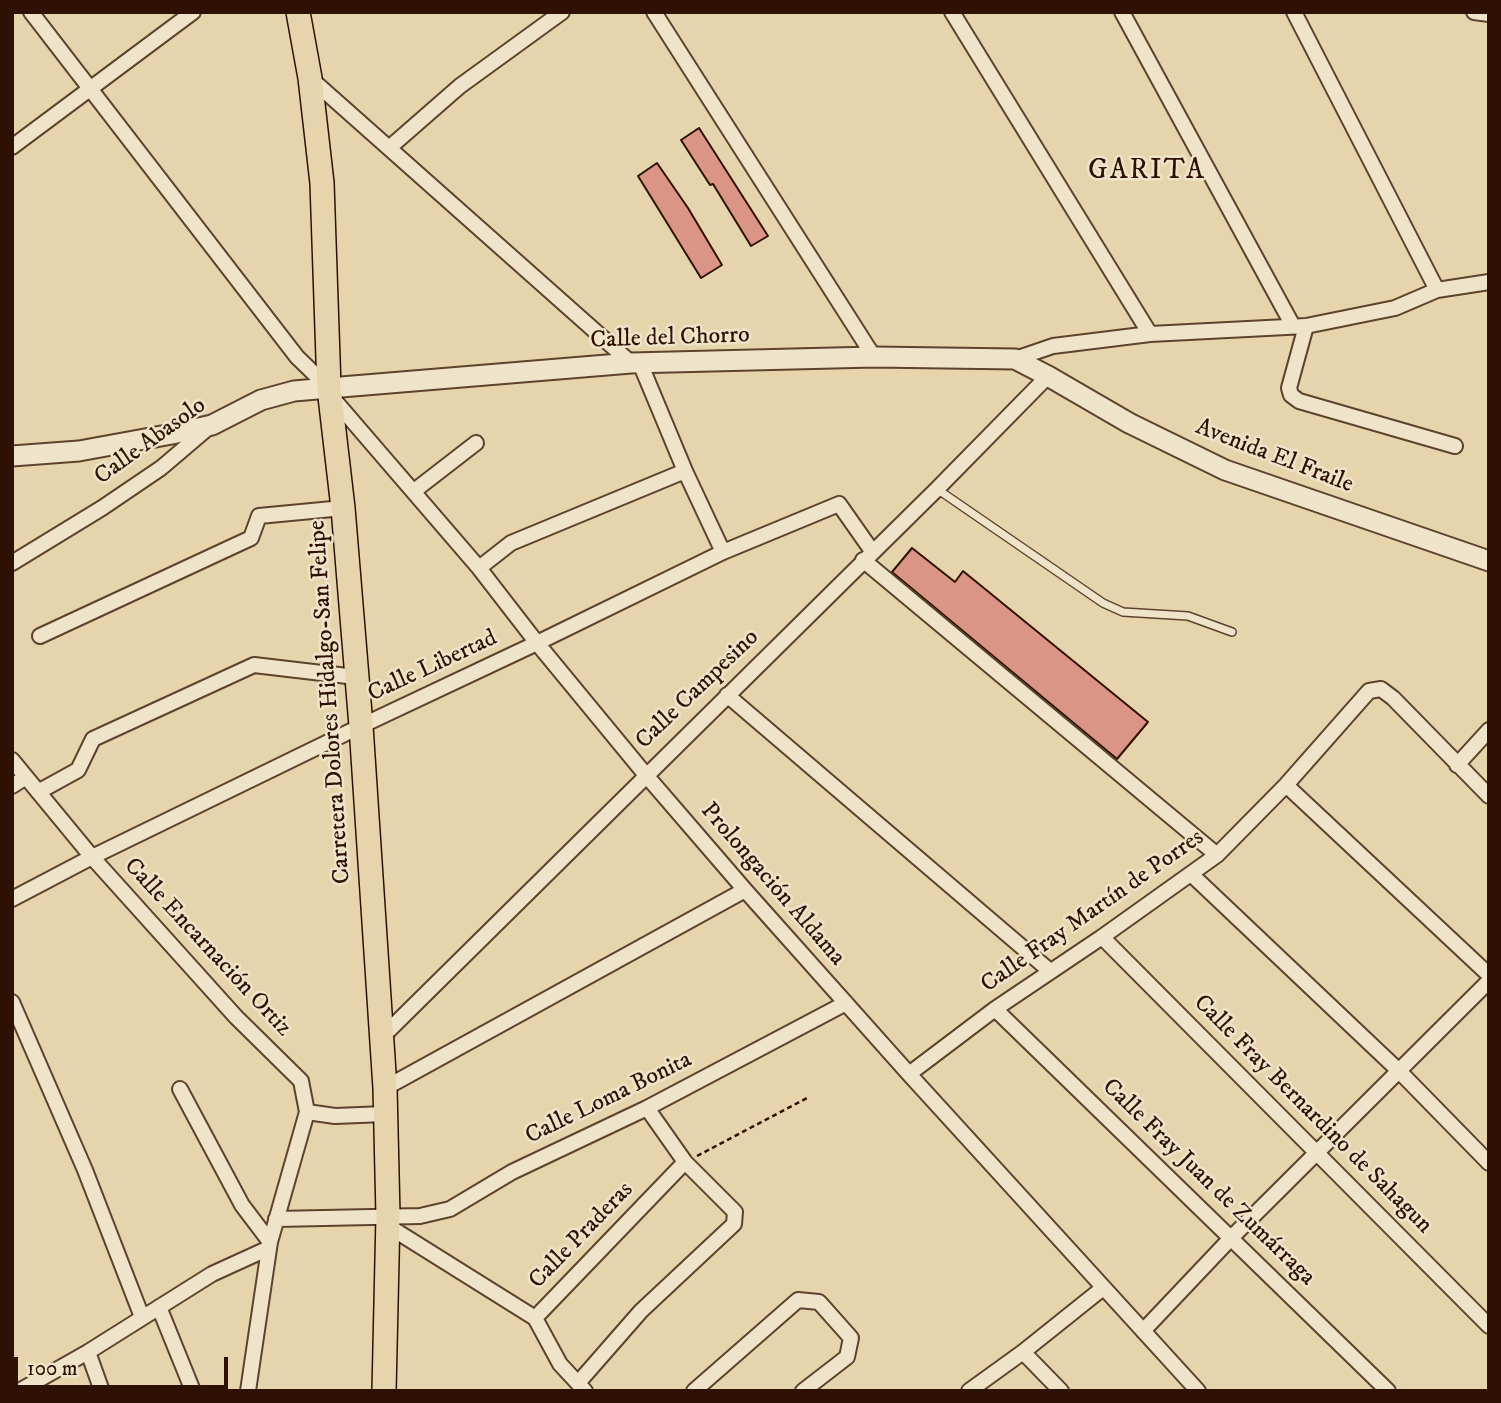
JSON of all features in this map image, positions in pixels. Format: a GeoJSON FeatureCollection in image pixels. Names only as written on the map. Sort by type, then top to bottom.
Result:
{"type":"FeatureCollection","features":[{"type":"Feature","properties":{"kind":"main road","name":"Carretera Dolores Hidalgo-San Felipe"},"geometry":{"type":"LineString","coordinates":[[298,12],[310,79],[322,183],[329,391],[343,508],[385,1088],[388,1221],[384,1391]]}},
{"type":"Feature","properties":{"kind":"street","name":"Prolongación Aldama"},"geometry":{"type":"LineString","coordinates":[[31,12],[297,357],[479,568],[645,774],[908,1074],[1198,1391]]}},
{"type":"Feature","properties":{"kind":"street"},"geometry":{"type":"LineString","coordinates":[[12,147],[193,12]]}},
{"type":"Feature","properties":{"kind":"street"},"geometry":{"type":"LineString","coordinates":[[389,148],[460,86],[562,12]]}},
{"type":"Feature","properties":{"kind":"street"},"geometry":{"type":"LineString","coordinates":[[654,12],[874,358]]}},
{"type":"Feature","properties":{"kind":"street"},"geometry":{"type":"LineString","coordinates":[[952,12],[1150,334]]}},
{"type":"Feature","properties":{"kind":"street"},"geometry":{"type":"LineString","coordinates":[[1122,12],[1299,326],[1289,388],[1291,395],[1299,401],[1455,446]]}},
{"type":"Feature","properties":{"kind":"street"},"geometry":{"type":"LineString","coordinates":[[1294,12],[1437,290]]}},
{"type":"Feature","properties":{"kind":"street"},"geometry":{"type":"LineString","coordinates":[[1474,12],[1489,14]]}},
{"type":"Feature","properties":{"kind":"street"},"geometry":{"type":"LineString","coordinates":[[310,79],[636,363],[723,552]]}},
{"type":"Feature","properties":{"kind":"street"},"geometry":{"type":"LineString","coordinates":[[1014,359],[1053,346],[1150,334],[1299,326],[1395,308],[1437,290],[1489,282]]}},
{"type":"Feature","properties":{"kind":"street","name":"Calle del Chorro"},"geometry":{"type":"LineString","coordinates":[[329,391],[636,363],[874,358],[1014,359]]}},
{"type":"Feature","properties":{"kind":"street","name":"Avenida El Fraile"},"geometry":{"type":"LineString","coordinates":[[1014,359],[1129,424],[1226,470],[1489,561]]}},
{"type":"Feature","properties":{"kind":"street","name":"Calle Campesino"},"geometry":{"type":"LineString","coordinates":[[381,1038],[1048,376]]}},
{"type":"Feature","properties":{"kind":"street","name":"Calle Abasolo"},"geometry":{"type":"LineString","coordinates":[[12,563],[102,508],[151,474],[212,425],[261,400],[294,391],[329,391]]}},
{"type":"Feature","properties":{"kind":"street"},"geometry":{"type":"LineString","coordinates":[[12,456],[79,452],[212,425]]}},
{"type":"Feature","properties":{"kind":"street"},"geometry":{"type":"LineString","coordinates":[[414,491],[476,443]]}},
{"type":"Feature","properties":{"kind":"street"},"geometry":{"type":"LineString","coordinates":[[479,568],[511,543],[685,471]]}},
{"type":"Feature","properties":{"kind":"street","name":"Calle Libertad"},"geometry":{"type":"LineString","coordinates":[[12,899],[360,726],[723,552],[839,504],[868,555]]}},
{"type":"Feature","properties":{"kind":"street"},"geometry":{"type":"LineString","coordinates":[[40,636],[251,538],[258,516],[343,508]]}},
{"type":"Feature","properties":{"kind":"street"},"geometry":{"type":"LineString","coordinates":[[868,555],[1217,855]]}},
{"type":"Feature","properties":{"kind":"street"},"geometry":{"type":"LineString","coordinates":[[38,792],[78,770],[93,739],[254,665],[356,677]]}},
{"type":"Feature","properties":{"kind":"street","name":"Calle Fray Martín de Porres"},"geometry":{"type":"LineString","coordinates":[[908,1074],[995,1009],[1217,855],[1286,785],[1369,691],[1381,689],[1393,698],[1457,765]]}},
{"type":"Feature","properties":{"kind":"street"},"geometry":{"type":"LineString","coordinates":[[727,695],[1050,971]]}},
{"type":"Feature","properties":{"kind":"street"},"geometry":{"type":"LineString","coordinates":[[1489,730],[1457,765],[1489,796]]}},
{"type":"Feature","properties":{"kind":"street","name":"Calle Encarnación Ortiz"},"geometry":{"type":"LineString","coordinates":[[12,760],[92,857],[236,1017],[301,1081],[307,1112]]}},
{"type":"Feature","properties":{"kind":"street"},"geometry":{"type":"LineString","coordinates":[[12,786],[26,777]]}},
{"type":"Feature","properties":{"kind":"street"},"geometry":{"type":"LineString","coordinates":[[1143,1331],[1232,1237],[1489,978],[1286,785]]}},
{"type":"Feature","properties":{"kind":"street"},"geometry":{"type":"LineString","coordinates":[[1191,874],[1399,1071],[1489,1163]]}},
{"type":"Feature","properties":{"kind":"street"},"geometry":{"type":"LineString","coordinates":[[385,1088],[745,890]]}},
{"type":"Feature","properties":{"kind":"street","name":"Calle Fray Bernardino de Sahagun"},"geometry":{"type":"LineString","coordinates":[[1102,937],[1489,1326]]}},
{"type":"Feature","properties":{"kind":"street"},"geometry":{"type":"LineString","coordinates":[[12,1002],[85,1170],[142,1317]]}},
{"type":"Feature","properties":{"kind":"street","name":"Calle Loma Bonita"},"geometry":{"type":"LineString","coordinates":[[276,1219],[388,1221],[450,1209],[512,1172],[647,1108],[846,1003]]}},
{"type":"Feature","properties":{"kind":"street","name":"Calle Fray Juan de Zumárraga"},"geometry":{"type":"LineString","coordinates":[[995,1009],[1388,1391]]}},
{"type":"Feature","properties":{"kind":"street"},"geometry":{"type":"LineString","coordinates":[[180,1089],[242,1205],[270,1245]]}},
{"type":"Feature","properties":{"kind":"street"},"geometry":{"type":"LineString","coordinates":[[535,1318],[560,1364],[582,1387],[641,1311],[734,1224],[736,1212],[685,1163],[647,1108]]}},
{"type":"Feature","properties":{"kind":"street"},"geometry":{"type":"LineString","coordinates":[[248,1391],[270,1245],[307,1112],[335,1116],[384,1114]]}},
{"type":"Feature","properties":{"kind":"street","name":"Calle Praderas"},"geometry":{"type":"LineString","coordinates":[[388,1221],[535,1318],[685,1163]]}},
{"type":"Feature","properties":{"kind":"street"},"geometry":{"type":"LineString","coordinates":[[19,1391],[88,1352],[212,1275],[270,1245]]}},
{"type":"Feature","properties":{"kind":"street"},"geometry":{"type":"LineString","coordinates":[[969,1391],[1103,1288]]}},
{"type":"Feature","properties":{"kind":"street"},"geometry":{"type":"LineString","coordinates":[[694,1391],[798,1300],[819,1302],[851,1338],[847,1357],[803,1391]]}},
{"type":"Feature","properties":{"kind":"street"},"geometry":{"type":"LineString","coordinates":[[159,1307],[193,1391]]}},
{"type":"Feature","properties":{"kind":"street"},"geometry":{"type":"LineString","coordinates":[[88,1352],[102,1391]]}},
{"type":"Feature","properties":{"kind":"street"},"geometry":{"type":"LineString","coordinates":[[1023,1352],[1061,1391]]}},
{"type":"Feature","properties":{"kind":"lane"},"geometry":{"type":"LineString","coordinates":[[937,489],[1103,603],[1122,612],[1188,617],[1232,632]]}},
{"type":"Feature","properties":{"kind":"path"},"geometry":{"type":"LineString","coordinates":[[685,1163],[809,1097]]}},
{"type":"Feature","properties":{"kind":"building"},"geometry":{"type":"Polygon","coordinates":[[[699,128],[768,236],[751,246],[713,184],[710,185],[681,140],[699,128]]]}},
{"type":"Feature","properties":{"kind":"building"},"geometry":{"type":"Polygon","coordinates":[[[657,163],[722,265],[701,278],[638,176],[657,163]]]}},
{"type":"Feature","properties":{"kind":"building"},"geometry":{"type":"Polygon","coordinates":[[[912,548],[955,582],[963,571],[1148,722],[1117,759],[892,572],[912,548]]]}},
{"type":"Feature","properties":{"kind":"district","name":"GARITA"},"geometry":{"type":"Point","coordinates":[1147,172]}}]}
